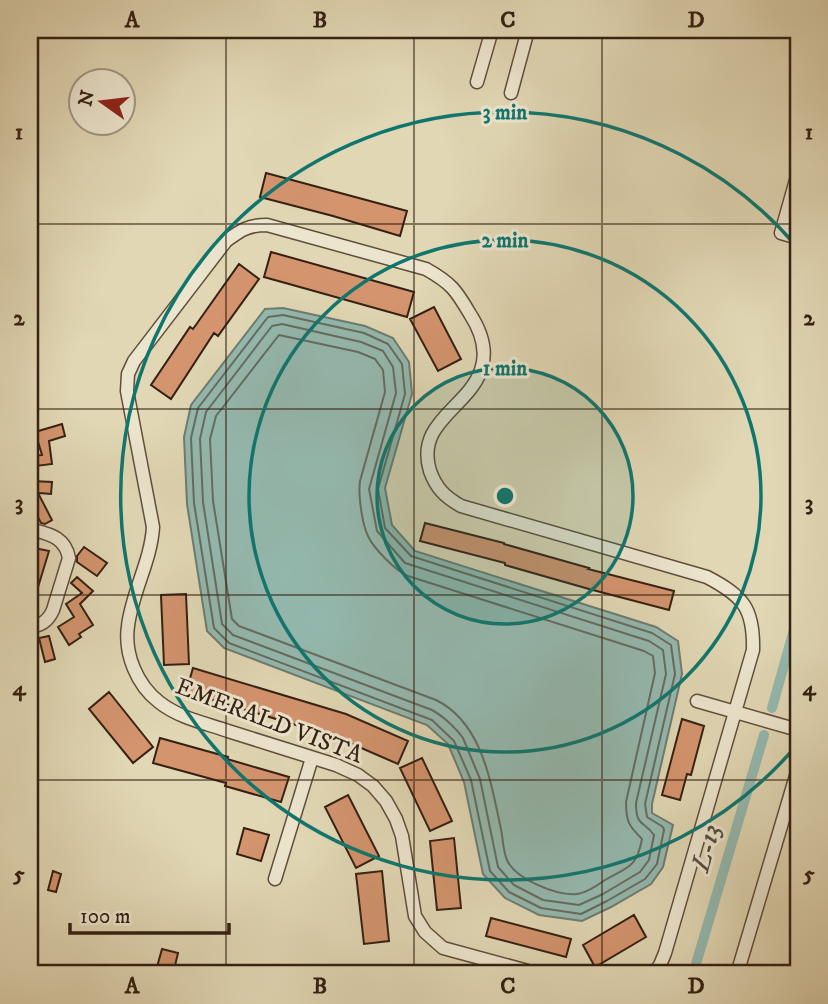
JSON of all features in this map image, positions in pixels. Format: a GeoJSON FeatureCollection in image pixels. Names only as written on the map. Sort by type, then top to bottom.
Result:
{"type":"FeatureCollection","features":[{"type":"Feature","properties":{"kind":"street"},"geometry":{"type":"LineString","coordinates":[[477,82],[492,30]]}},
{"type":"Feature","properties":{"kind":"street"},"geometry":{"type":"LineString","coordinates":[[511,93],[528,30]]}},
{"type":"Feature","properties":{"kind":"street"},"geometry":{"type":"LineString","coordinates":[[798,173],[781,233],[798,238]]}},
{"type":"Feature","properties":{"kind":"street","name":"EMERALD VISTA"},"geometry":{"type":"LineString","coordinates":[[538,974],[443,948],[425,932],[415,916],[402,836],[396,819],[373,786],[358,775],[312,758],[183,716],[158,702],[134,671],[128,650],[127,627],[150,549],[153,527],[127,391],[128,374],[134,361],[226,241],[253,225],[267,225],[426,269],[455,288],[477,324],[485,353],[475,384],[435,428],[428,443],[427,462],[434,482],[444,496],[461,506],[707,577],[726,587],[743,601],[750,617],[753,650],[665,953],[653,974]]}},
{"type":"Feature","properties":{"kind":"street"},"geometry":{"type":"LineString","coordinates":[[30,529],[58,538],[67,550],[69,558],[50,617],[44,623],[30,627]]}},
{"type":"Feature","properties":{"kind":"street"},"geometry":{"type":"LineString","coordinates":[[697,701],[798,730]]}},
{"type":"Feature","properties":{"kind":"street"},"geometry":{"type":"LineString","coordinates":[[275,879],[312,758]]}},
{"type":"Feature","properties":{"kind":"street"},"geometry":{"type":"LineString","coordinates":[[737,974],[792,813],[798,769]]}},
{"type":"Feature","properties":{"kind":"water"},"geometry":{"type":"Polygon","coordinates":[[[283,308],[365,326],[393,338],[409,362],[412,394],[385,488],[392,525],[415,551],[656,627],[678,641],[682,674],[652,804],[652,813],[673,825],[663,867],[651,884],[582,921],[539,915],[505,898],[483,874],[464,782],[448,744],[427,725],[224,648],[207,631],[187,504],[184,437],[191,405],[265,309],[283,308]]]}},
{"type":"Feature","properties":{"kind":"building"},"geometry":{"type":"Polygon","coordinates":[[[266,173],[407,211],[400,236],[260,197],[266,173]]]}},
{"type":"Feature","properties":{"kind":"building"},"geometry":{"type":"Polygon","coordinates":[[[271,252],[414,292],[407,317],[264,277],[271,252]]]}},
{"type":"Feature","properties":{"kind":"building"},"geometry":{"type":"Polygon","coordinates":[[[239,264],[259,279],[218,336],[214,333],[171,399],[151,385],[190,327],[193,329],[239,264]]]}},
{"type":"Feature","properties":{"kind":"building"},"geometry":{"type":"Polygon","coordinates":[[[434,307],[461,359],[438,371],[410,319],[434,307]]]}},
{"type":"Feature","properties":{"kind":"building"},"geometry":{"type":"Polygon","coordinates":[[[62,424],[65,436],[49,441],[52,464],[36,466],[34,456],[42,455],[35,432],[62,424]]]}},
{"type":"Feature","properties":{"kind":"building"},"geometry":{"type":"Polygon","coordinates":[[[30,476],[32,481],[52,482],[51,494],[38,493],[52,520],[45,524],[41,523],[30,502],[30,476]]]}},
{"type":"Feature","properties":{"kind":"building"},"geometry":{"type":"Polygon","coordinates":[[[425,523],[674,591],[669,610],[420,541],[425,523]]]}},
{"type":"Feature","properties":{"kind":"building"},"geometry":{"type":"Polygon","coordinates":[[[30,547],[49,551],[32,607],[30,607],[30,547]]]}},
{"type":"Feature","properties":{"kind":"building"},"geometry":{"type":"Polygon","coordinates":[[[84,547],[107,563],[97,576],[77,562],[77,556],[84,547]]]}},
{"type":"Feature","properties":{"kind":"building"},"geometry":{"type":"Polygon","coordinates":[[[77,577],[93,591],[80,604],[93,625],[69,645],[58,627],[74,617],[66,604],[82,593],[71,583],[77,577]]]}},
{"type":"Feature","properties":{"kind":"building"},"geometry":{"type":"Polygon","coordinates":[[[186,594],[189,664],[164,665],[161,595],[186,594]]]}},
{"type":"Feature","properties":{"kind":"building"},"geometry":{"type":"Polygon","coordinates":[[[49,636],[55,659],[45,662],[39,638],[49,636]]]}},
{"type":"Feature","properties":{"kind":"building"},"geometry":{"type":"Polygon","coordinates":[[[193,668],[346,714],[408,741],[398,764],[336,737],[186,692],[193,668]]]}},
{"type":"Feature","properties":{"kind":"building"},"geometry":{"type":"Polygon","coordinates":[[[109,692],[153,747],[133,763],[89,709],[109,692]]]}},
{"type":"Feature","properties":{"kind":"building"},"geometry":{"type":"Polygon","coordinates":[[[682,719],[704,726],[691,775],[687,774],[680,800],[662,795],[682,719]]]}},
{"type":"Feature","properties":{"kind":"building"},"geometry":{"type":"Polygon","coordinates":[[[160,738],[289,777],[281,802],[225,786],[226,783],[153,763],[160,738]]]}},
{"type":"Feature","properties":{"kind":"building"},"geometry":{"type":"Polygon","coordinates":[[[422,758],[452,821],[430,831],[400,768],[422,758]]]}},
{"type":"Feature","properties":{"kind":"building"},"geometry":{"type":"Polygon","coordinates":[[[348,795],[379,856],[356,868],[325,807],[348,795]]]}},
{"type":"Feature","properties":{"kind":"building"},"geometry":{"type":"Polygon","coordinates":[[[244,828],[269,835],[261,861],[237,854],[244,828]]]}},
{"type":"Feature","properties":{"kind":"building"},"geometry":{"type":"Polygon","coordinates":[[[454,838],[461,908],[437,910],[430,841],[454,838]]]}},
{"type":"Feature","properties":{"kind":"building"},"geometry":{"type":"Polygon","coordinates":[[[53,871],[61,874],[56,892],[48,890],[53,871]]]}},
{"type":"Feature","properties":{"kind":"building"},"geometry":{"type":"Polygon","coordinates":[[[382,871],[389,941],[364,944],[356,874],[382,871]]]}},
{"type":"Feature","properties":{"kind":"building"},"geometry":{"type":"Polygon","coordinates":[[[634,915],[646,937],[595,967],[583,945],[634,915]]]}},
{"type":"Feature","properties":{"kind":"building"},"geometry":{"type":"Polygon","coordinates":[[[491,918],[571,939],[566,957],[486,936],[491,918]]]}},
{"type":"Feature","properties":{"kind":"building"},"geometry":{"type":"Polygon","coordinates":[[[162,949],[178,953],[173,974],[155,974],[162,949]]]}},
{"type":"Feature","properties":{"kind":"waterway","name":"L-13"},"geometry":{"type":"LineString","coordinates":[[772,708],[798,615]]}},
{"type":"Feature","properties":{"kind":"waterway","name":"L-13"},"geometry":{"type":"LineString","coordinates":[[693,974],[764,735]]}}]}
